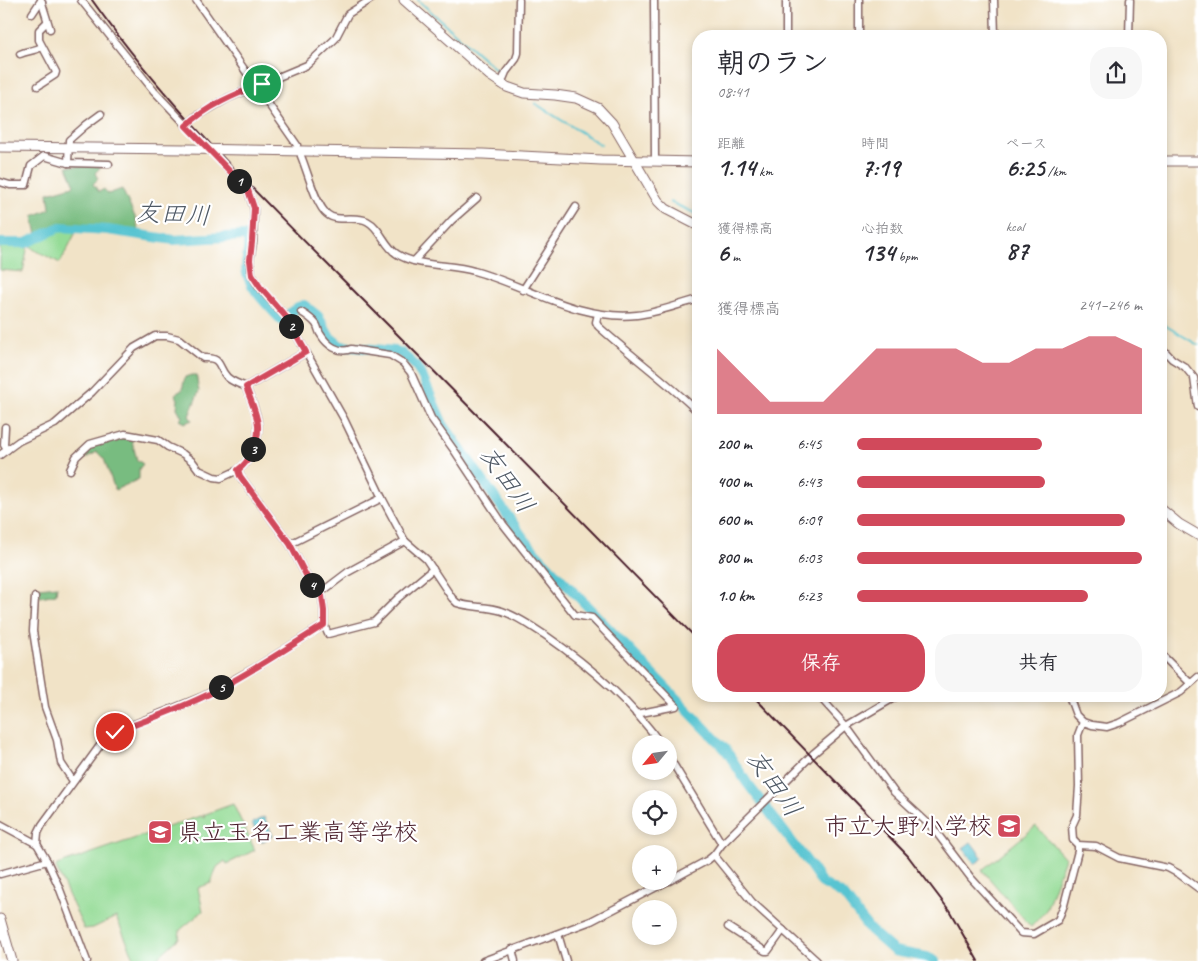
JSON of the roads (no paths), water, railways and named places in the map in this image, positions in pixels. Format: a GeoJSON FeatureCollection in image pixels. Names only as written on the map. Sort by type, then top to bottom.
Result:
{"type":"FeatureCollection","features":[{"type":"Feature","properties":{"kind":"street"},"geometry":{"type":"LineString","coordinates":[[81,0],[154,91],[248,190],[254,208],[250,260],[252,275],[286,317],[344,418],[382,498],[405,540],[426,559],[457,603],[503,611],[532,627],[601,678],[655,735]]}},
{"type":"Feature","properties":{"kind":"street"},"geometry":{"type":"LineString","coordinates":[[196,0],[297,145]]}},
{"type":"Feature","properties":{"kind":"street"},"geometry":{"type":"LineString","coordinates":[[186,126],[196,116],[228,98],[307,65],[335,39],[348,14],[370,0]]}},
{"type":"Feature","properties":{"kind":"street"},"geometry":{"type":"LineString","coordinates":[[404,0],[489,76],[501,84],[524,93],[576,98],[598,108],[612,123],[658,201],[666,209],[692,222]]}},
{"type":"Feature","properties":{"kind":"street"},"geometry":{"type":"LineString","coordinates":[[501,84],[518,53],[518,0]]}},
{"type":"Feature","properties":{"kind":"street"},"geometry":{"type":"LineString","coordinates":[[654,0],[655,161]]}},
{"type":"Feature","properties":{"kind":"street"},"geometry":{"type":"LineString","coordinates":[[786,0],[786,30]]}},
{"type":"Feature","properties":{"kind":"street"},"geometry":{"type":"LineString","coordinates":[[859,0],[859,30]]}},
{"type":"Feature","properties":{"kind":"street"},"geometry":{"type":"LineString","coordinates":[[994,0],[995,30]]}},
{"type":"Feature","properties":{"kind":"street"},"geometry":{"type":"LineString","coordinates":[[1129,30],[1130,0]]}},
{"type":"Feature","properties":{"kind":"street"},"geometry":{"type":"LineString","coordinates":[[32,14],[41,1]]}},
{"type":"Feature","properties":{"kind":"street"},"geometry":{"type":"LineString","coordinates":[[41,1],[50,29]]}},
{"type":"Feature","properties":{"kind":"street"},"geometry":{"type":"LineString","coordinates":[[38,86],[55,75],[56,72],[42,47],[38,34],[47,22]]}},
{"type":"Feature","properties":{"kind":"street"},"geometry":{"type":"LineString","coordinates":[[20,54],[32,52],[42,47]]}},
{"type":"Feature","properties":{"kind":"street"},"geometry":{"type":"LineString","coordinates":[[68,163],[69,140],[102,114]]}},
{"type":"Feature","properties":{"kind":"street"},"geometry":{"type":"LineString","coordinates":[[0,147],[474,154],[692,162]]}},
{"type":"Feature","properties":{"kind":"street"},"geometry":{"type":"LineString","coordinates":[[0,182],[26,185],[31,166],[44,156],[68,163],[110,164]]}},
{"type":"Feature","properties":{"kind":"street"},"geometry":{"type":"LineString","coordinates":[[301,156],[319,205],[326,214],[332,218],[358,217],[368,221],[397,254],[414,261],[474,271],[541,297],[598,314],[636,316],[692,301]]}},
{"type":"Feature","properties":{"kind":"street"},"geometry":{"type":"LineString","coordinates":[[1167,161],[1198,161]]}},
{"type":"Feature","properties":{"kind":"street"},"geometry":{"type":"LineString","coordinates":[[414,261],[452,220],[477,198]]}},
{"type":"Feature","properties":{"kind":"street"},"geometry":{"type":"LineString","coordinates":[[523,290],[576,207]]}},
{"type":"Feature","properties":{"kind":"street"},"geometry":{"type":"LineString","coordinates":[[301,312],[318,327],[320,334],[330,347],[345,352],[350,350],[390,355],[402,363],[411,373],[431,418],[509,532],[575,615],[592,618],[676,706],[636,714]]}},
{"type":"Feature","properties":{"kind":"street"},"geometry":{"type":"LineString","coordinates":[[598,314],[596,322],[598,326],[692,406]]}},
{"type":"Feature","properties":{"kind":"street"},"geometry":{"type":"LineString","coordinates":[[0,455],[19,441],[55,424],[92,392],[134,348],[155,336],[180,339],[203,358],[212,358],[219,362],[230,380],[246,387],[258,423],[258,437],[246,464],[238,470],[221,478],[214,477],[199,470],[183,454],[158,440],[125,434],[90,444],[76,457],[70,470]]}},
{"type":"Feature","properties":{"kind":"street"},"geometry":{"type":"LineString","coordinates":[[246,387],[306,352]]}},
{"type":"Feature","properties":{"kind":"street"},"geometry":{"type":"LineString","coordinates":[[1167,354],[1185,367],[1194,378],[1198,407]]}},
{"type":"Feature","properties":{"kind":"street"},"geometry":{"type":"LineString","coordinates":[[5,427],[4,445],[8,450]]}},
{"type":"Feature","properties":{"kind":"street"},"geometry":{"type":"LineString","coordinates":[[238,470],[240,476],[290,544],[310,583],[322,596],[324,625],[328,634],[374,622],[397,599],[433,569]]}},
{"type":"Feature","properties":{"kind":"street"},"geometry":{"type":"LineString","coordinates":[[290,544],[382,498]]}},
{"type":"Feature","properties":{"kind":"street"},"geometry":{"type":"LineString","coordinates":[[1167,514],[1179,524],[1198,535]]}},
{"type":"Feature","properties":{"kind":"street"},"geometry":{"type":"LineString","coordinates":[[319,594],[348,572],[405,540]]}},
{"type":"Feature","properties":{"kind":"street"},"geometry":{"type":"LineString","coordinates":[[35,597],[33,631],[46,707],[57,740],[61,763],[73,781]]}},
{"type":"Feature","properties":{"kind":"street"},"geometry":{"type":"LineString","coordinates":[[37,844],[38,833],[42,826],[73,781],[98,746],[115,732],[204,696],[256,668],[324,625]]}},
{"type":"Feature","properties":{"kind":"street"},"geometry":{"type":"LineString","coordinates":[[1167,660],[1190,683]]}},
{"type":"Feature","properties":{"kind":"street"},"geometry":{"type":"LineString","coordinates":[[1167,699],[1181,692],[1198,677]]}},
{"type":"Feature","properties":{"kind":"street"},"geometry":{"type":"LineString","coordinates":[[824,702],[846,726],[894,792],[933,828],[971,878],[1021,933],[1034,934],[1058,920],[1064,905],[1078,845]]}},
{"type":"Feature","properties":{"kind":"street"},"geometry":{"type":"LineString","coordinates":[[677,876],[714,855],[722,844],[814,753],[846,726],[887,702]]}},
{"type":"Feature","properties":{"kind":"street"},"geometry":{"type":"LineString","coordinates":[[1071,702],[1076,715],[1084,722],[1092,726],[1107,727],[1161,702]]}},
{"type":"Feature","properties":{"kind":"street"},"geometry":{"type":"LineString","coordinates":[[1084,722],[1078,735],[1079,786],[1077,815],[1072,826],[1073,840],[1078,845],[1096,846],[1119,858],[1168,868],[1198,888]]}},
{"type":"Feature","properties":{"kind":"street"},"geometry":{"type":"LineString","coordinates":[[678,772],[722,844]]}},
{"type":"Feature","properties":{"kind":"street"},"geometry":{"type":"LineString","coordinates":[[0,824],[37,844],[47,861],[87,961]]}},
{"type":"Feature","properties":{"kind":"street"},"geometry":{"type":"LineString","coordinates":[[714,855],[752,902],[817,961]]}},
{"type":"Feature","properties":{"kind":"street"},"geometry":{"type":"LineString","coordinates":[[0,874],[47,861]]}},
{"type":"Feature","properties":{"kind":"street"},"geometry":{"type":"LineString","coordinates":[[483,961],[558,934],[598,917],[650,890]]}},
{"type":"Feature","properties":{"kind":"street"},"geometry":{"type":"LineString","coordinates":[[0,919],[12,961]]}},
{"type":"Feature","properties":{"kind":"street"},"geometry":{"type":"LineString","coordinates":[[728,927],[765,951],[768,951],[782,930]]}},
{"type":"Feature","properties":{"kind":"street"},"geometry":{"type":"LineString","coordinates":[[558,934],[566,961]]}},
{"type":"Feature","properties":{"kind":"street"},"geometry":{"type":"LineString","coordinates":[[512,949],[515,961]]}},
{"type":"Feature","properties":{"kind":"water"},"geometry":{"type":"Polygon","coordinates":[[[264,817],[273,836],[261,842],[252,823],[264,817]]]}},
{"type":"Feature","properties":{"kind":"water"},"geometry":{"type":"Polygon","coordinates":[[[971,842],[983,858],[975,864],[963,848],[971,842]]]}},
{"type":"Feature","properties":{"kind":"waterway"},"geometry":{"type":"LineString","coordinates":[[418,0],[502,75]]}},
{"type":"Feature","properties":{"kind":"waterway"},"geometry":{"type":"LineString","coordinates":[[535,103],[601,145]]}},
{"type":"Feature","properties":{"kind":"waterway"},"geometry":{"type":"LineString","coordinates":[[670,202],[692,212]]}},
{"type":"Feature","properties":{"kind":"waterway","name":"友田川"},"geometry":{"type":"LineString","coordinates":[[0,243],[26,243],[60,227],[108,230],[174,240],[247,237],[246,268],[250,282],[259,296],[281,320],[298,307],[304,305],[318,316],[329,336],[341,346],[401,353],[415,365],[422,376],[443,424],[522,536],[536,553],[726,750],[747,783],[822,883],[843,895],[870,930],[894,951],[927,957],[935,961]]}},
{"type":"Feature","properties":{"kind":"waterway"},"geometry":{"type":"LineString","coordinates":[[1167,327],[1198,345]]}},
{"type":"Feature","properties":{"kind":"railway"},"geometry":{"type":"LineString","coordinates":[[92,0],[157,84],[228,163],[692,634]]}},
{"type":"Feature","properties":{"kind":"railway"},"geometry":{"type":"LineString","coordinates":[[759,702],[908,856],[949,910],[978,961]]}},
{"type":"Feature","properties":{"kind":"place","name":"市立大野小学校"},"geometry":{"type":"Point","coordinates":[1009,826]}},
{"type":"Feature","properties":{"kind":"place","name":"県立玉名工業高等学校"},"geometry":{"type":"Point","coordinates":[160,832]}}]}
